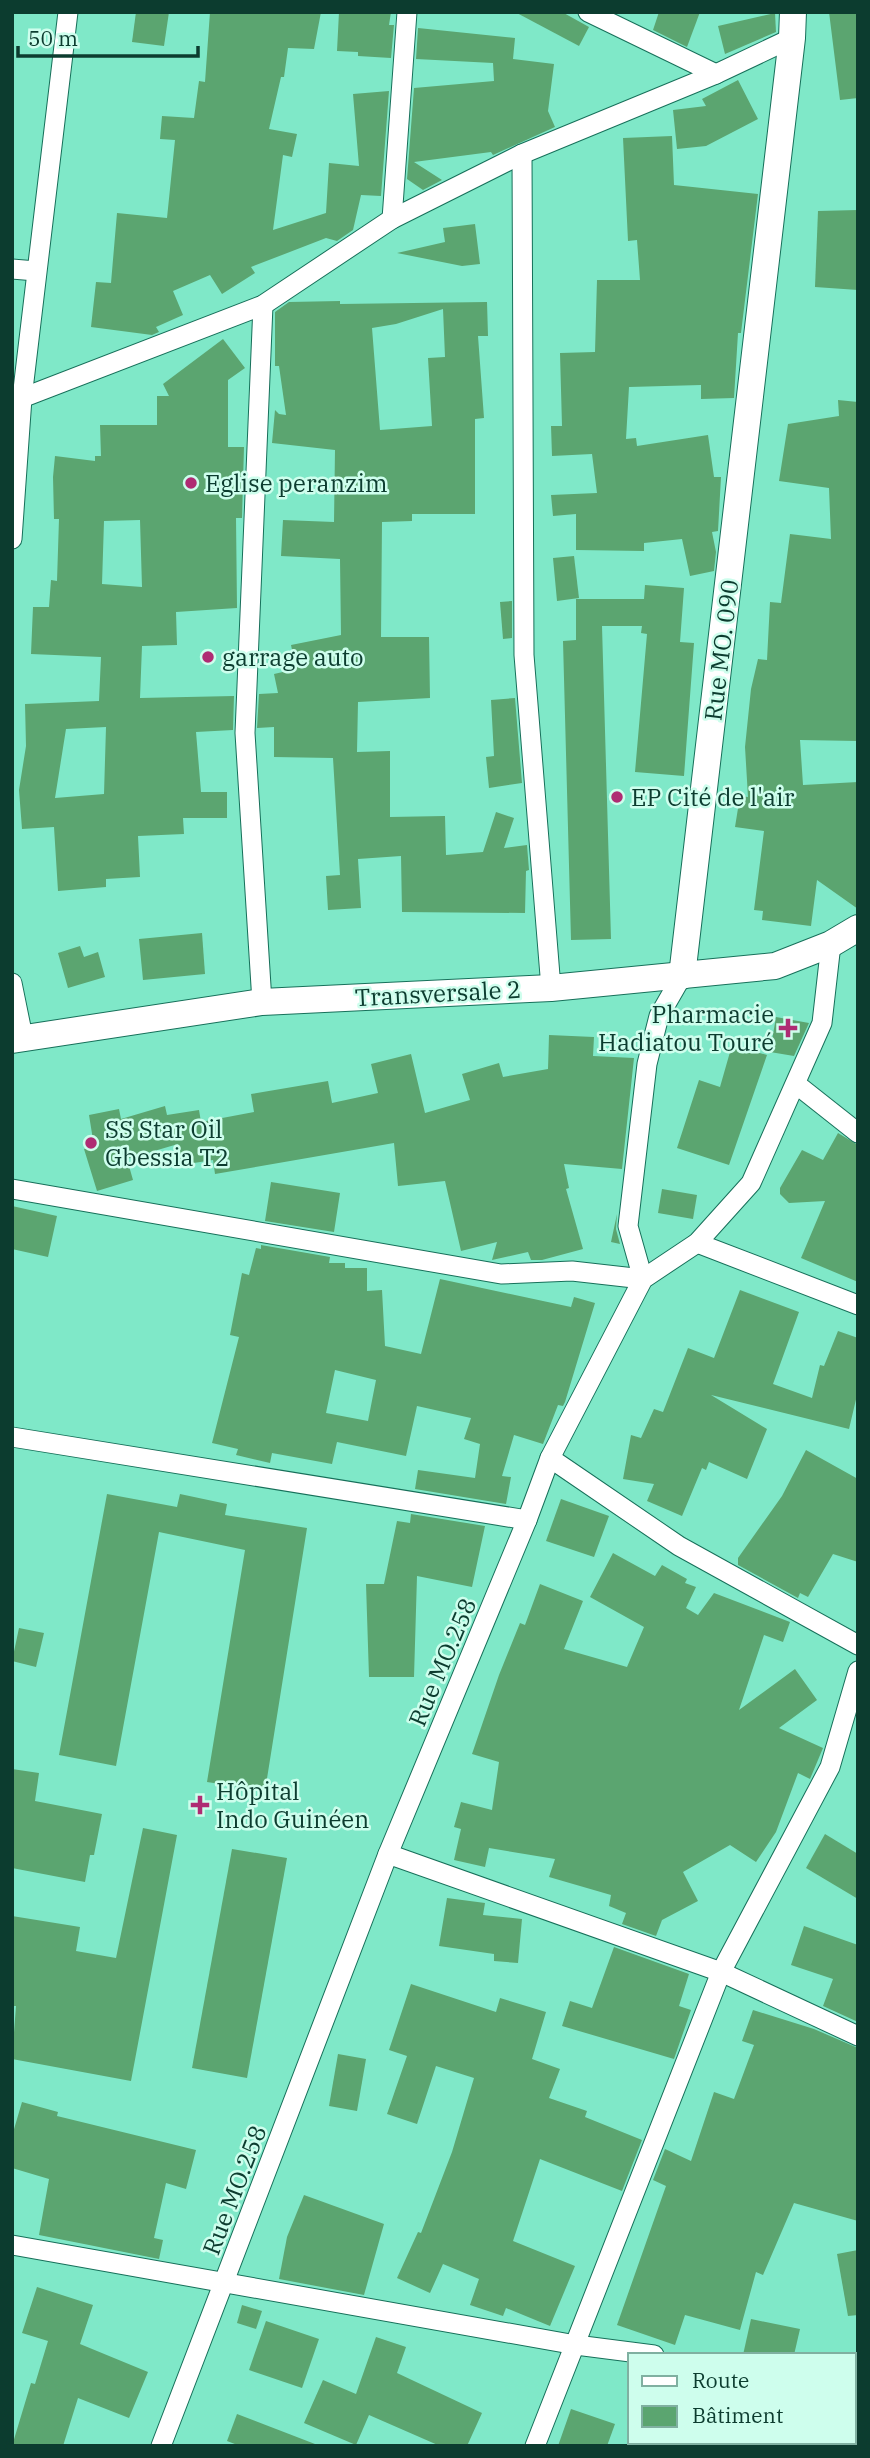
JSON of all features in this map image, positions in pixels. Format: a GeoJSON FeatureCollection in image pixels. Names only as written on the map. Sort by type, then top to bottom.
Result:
{"type":"FeatureCollection","features":[{"type":"Feature","properties":{"kind":"street"},"geometry":{"type":"LineString","coordinates":[[12,539],[22,398],[68,12]]}},
{"type":"Feature","properties":{"kind":"street"},"geometry":{"type":"LineString","coordinates":[[392,219],[407,12]]}},
{"type":"Feature","properties":{"kind":"street"},"geometry":{"type":"LineString","coordinates":[[588,12],[716,74]]}},
{"type":"Feature","properties":{"kind":"street"},"geometry":{"type":"LineString","coordinates":[[22,398],[263,305],[392,219],[522,154],[716,74],[792,25]]}},
{"type":"Feature","properties":{"kind":"street","name":"Rue MO. 090"},"geometry":{"type":"LineString","coordinates":[[643,1279],[628,1226],[647,1064],[659,1016],[682,976],[792,25]]}},
{"type":"Feature","properties":{"kind":"street"},"geometry":{"type":"LineString","coordinates":[[522,154],[524,655],[551,988]]}},
{"type":"Feature","properties":{"kind":"street"},"geometry":{"type":"LineString","coordinates":[[12,268],[36,271]]}},
{"type":"Feature","properties":{"kind":"street"},"geometry":{"type":"LineString","coordinates":[[262,1002],[245,733],[263,305]]}},
{"type":"Feature","properties":{"kind":"street","name":"Transversale 2"},"geometry":{"type":"LineString","coordinates":[[18,1039],[262,1002],[551,988],[775,966],[831,944],[858,928]]}},
{"type":"Feature","properties":{"kind":"street","name":"Rue MO.258"},"geometry":{"type":"LineString","coordinates":[[161,2446],[388,1854],[527,1520],[550,1458],[643,1279],[697,1243],[751,1183],[822,1023],[831,944]]}},
{"type":"Feature","properties":{"kind":"street"},"geometry":{"type":"LineString","coordinates":[[12,982],[18,1039]]}},
{"type":"Feature","properties":{"kind":"street"},"geometry":{"type":"LineString","coordinates":[[796,1084],[858,1133]]}},
{"type":"Feature","properties":{"kind":"street"},"geometry":{"type":"LineString","coordinates":[[12,1189],[501,1275],[572,1271],[643,1279]]}},
{"type":"Feature","properties":{"kind":"street"},"geometry":{"type":"LineString","coordinates":[[697,1243],[858,1305]]}},
{"type":"Feature","properties":{"kind":"street"},"geometry":{"type":"LineString","coordinates":[[12,1437],[527,1520]]}},
{"type":"Feature","properties":{"kind":"street"},"geometry":{"type":"LineString","coordinates":[[550,1458],[679,1546],[858,1645]]}},
{"type":"Feature","properties":{"kind":"street"},"geometry":{"type":"LineString","coordinates":[[535,2446],[720,1972],[830,1767],[858,1671]]}},
{"type":"Feature","properties":{"kind":"street"},"geometry":{"type":"LineString","coordinates":[[388,1854],[720,1972],[858,2036]]}},
{"type":"Feature","properties":{"kind":"street"},"geometry":{"type":"LineString","coordinates":[[12,2245],[576,2345],[638,2353]]}},
{"type":"Feature","properties":{"kind":"building"},"geometry":{"type":"Polygon","coordinates":[[[136,12],[169,12],[164,46],[132,42],[136,12]]]}},
{"type":"Feature","properties":{"kind":"building"},"geometry":{"type":"Polygon","coordinates":[[[210,12],[321,12],[314,49],[288,48],[284,77],[281,77],[269,129],[297,134],[292,157],[283,155],[273,230],[326,213],[329,163],[359,166],[353,94],[389,91],[381,196],[361,195],[353,230],[337,241],[326,238],[251,267],[255,273],[222,294],[210,275],[173,291],[183,315],[156,327],[159,332],[152,335],[91,327],[96,282],[111,283],[117,213],[167,218],[175,140],[160,139],[162,116],[194,118],[199,81],[205,82],[210,12]]]}},
{"type":"Feature","properties":{"kind":"building"},"geometry":{"type":"Polygon","coordinates":[[[339,12],[391,12],[389,25],[394,25],[391,58],[358,56],[358,52],[337,51],[339,12]]]}},
{"type":"Feature","properties":{"kind":"building"},"geometry":{"type":"Polygon","coordinates":[[[515,12],[562,12],[589,27],[579,46],[515,12]]]}},
{"type":"Feature","properties":{"kind":"building"},"geometry":{"type":"Polygon","coordinates":[[[659,12],[700,12],[687,47],[653,30],[659,12]]]}},
{"type":"Feature","properties":{"kind":"building"},"geometry":{"type":"Polygon","coordinates":[[[829,12],[858,12],[858,98],[840,100],[829,12]]]}},
{"type":"Feature","properties":{"kind":"building"},"geometry":{"type":"Polygon","coordinates":[[[775,13],[776,32],[725,54],[718,26],[775,13]]]}},
{"type":"Feature","properties":{"kind":"building"},"geometry":{"type":"Polygon","coordinates":[[[418,28],[515,38],[513,59],[554,64],[548,111],[555,127],[493,155],[491,152],[414,162],[442,180],[423,190],[407,179],[414,88],[494,81],[493,63],[416,59],[418,28]]]}},
{"type":"Feature","properties":{"kind":"building"},"geometry":{"type":"Polygon","coordinates":[[[738,80],[758,119],[706,146],[677,149],[673,110],[706,106],[702,99],[738,80]]]}},
{"type":"Feature","properties":{"kind":"building"},"geometry":{"type":"Polygon","coordinates":[[[672,136],[674,185],[758,194],[741,333],[738,333],[734,398],[701,399],[701,385],[629,387],[626,439],[636,438],[637,446],[708,435],[714,477],[721,477],[718,531],[712,532],[716,552],[714,571],[690,576],[682,539],[644,543],[644,551],[576,550],[576,514],[553,516],[551,495],[597,493],[592,454],[552,456],[551,426],[562,426],[560,353],[595,352],[597,280],[640,280],[637,240],[628,241],[623,138],[672,136]]]}},
{"type":"Feature","properties":{"kind":"building"},"geometry":{"type":"Polygon","coordinates":[[[858,210],[858,290],[815,287],[818,211],[858,210]]]}},
{"type":"Feature","properties":{"kind":"building"},"geometry":{"type":"Polygon","coordinates":[[[475,224],[480,264],[462,266],[397,253],[445,242],[443,228],[475,224]]]}},
{"type":"Feature","properties":{"kind":"building"},"geometry":{"type":"Polygon","coordinates":[[[289,302],[487,302],[488,336],[478,336],[484,418],[475,419],[475,514],[412,514],[412,521],[382,522],[381,637],[429,637],[430,698],[358,702],[357,752],[390,751],[390,817],[445,816],[446,855],[483,852],[496,812],[514,818],[504,848],[527,845],[529,870],[526,871],[525,913],[402,912],[401,856],[358,859],[361,908],[328,910],[326,876],[340,875],[333,758],[274,757],[274,727],[257,728],[259,694],[278,693],[274,674],[296,669],[291,645],[341,635],[340,559],[281,556],[283,520],[334,522],[335,450],[272,443],[275,410],[286,415],[279,366],[275,366],[275,312],[289,302]],[[443,309],[396,324],[372,328],[380,430],[432,426],[428,358],[445,357],[443,309]]]}},
{"type":"Feature","properties":{"kind":"building"},"geometry":{"type":"Polygon","coordinates":[[[223,339],[245,368],[228,380],[228,447],[244,447],[242,518],[236,518],[237,608],[176,612],[177,645],[142,646],[140,698],[234,696],[233,730],[196,732],[201,792],[227,792],[227,818],[183,818],[184,834],[138,836],[140,877],[106,879],[106,887],[58,891],[54,827],[22,829],[19,790],[26,746],[25,704],[99,701],[101,657],[31,654],[33,607],[49,607],[51,580],[57,581],[59,519],[54,519],[55,456],[95,461],[95,456],[101,456],[100,425],[157,425],[157,396],[169,396],[163,384],[223,339]],[[140,520],[104,521],[102,584],[142,587],[140,520]],[[106,727],[66,729],[55,798],[104,794],[106,727]]]}},
{"type":"Feature","properties":{"kind":"building"},"geometry":{"type":"Polygon","coordinates":[[[838,400],[858,402],[858,741],[800,740],[803,785],[858,782],[858,909],[817,880],[811,926],[762,920],[763,911],[754,910],[764,831],[735,827],[740,796],[748,797],[745,747],[751,689],[758,659],[767,660],[770,602],[781,603],[790,534],[831,539],[829,488],[779,481],[788,424],[839,416],[838,400]]]}},
{"type":"Feature","properties":{"kind":"building"},"geometry":{"type":"Polygon","coordinates":[[[574,556],[579,598],[557,601],[553,558],[574,556]]]}},
{"type":"Feature","properties":{"kind":"building"},"geometry":{"type":"Polygon","coordinates":[[[645,585],[684,588],[680,642],[694,643],[684,776],[635,772],[647,634],[641,633],[642,626],[602,626],[611,939],[571,940],[563,641],[576,640],[576,599],[644,599],[645,585]]]}},
{"type":"Feature","properties":{"kind":"building"},"geometry":{"type":"Polygon","coordinates":[[[512,601],[512,638],[503,639],[500,602],[512,601]]]}},
{"type":"Feature","properties":{"kind":"building"},"geometry":{"type":"Polygon","coordinates":[[[515,698],[522,783],[489,788],[486,757],[494,756],[491,700],[515,698]]]}},
{"type":"Feature","properties":{"kind":"building"},"geometry":{"type":"Polygon","coordinates":[[[202,933],[205,974],[143,980],[139,939],[202,933]]]}},
{"type":"Feature","properties":{"kind":"building"},"geometry":{"type":"Polygon","coordinates":[[[80,946],[84,957],[98,952],[105,977],[68,988],[58,953],[80,946]]]}},
{"type":"Feature","properties":{"kind":"building"},"geometry":{"type":"Polygon","coordinates":[[[776,1017],[809,1023],[794,1056],[770,1052],[776,1017]]]}},
{"type":"Feature","properties":{"kind":"building"},"geometry":{"type":"Polygon","coordinates":[[[549,1035],[594,1037],[593,1056],[634,1058],[622,1169],[564,1164],[569,1188],[566,1189],[583,1249],[542,1260],[531,1260],[528,1252],[492,1260],[497,1242],[461,1251],[445,1181],[398,1186],[394,1143],[215,1174],[213,1160],[181,1165],[178,1144],[127,1159],[133,1180],[97,1191],[84,1149],[94,1146],[89,1115],[119,1109],[121,1119],[165,1106],[167,1115],[199,1110],[201,1122],[254,1112],[251,1094],[328,1081],[332,1103],[378,1093],[371,1064],[411,1054],[425,1113],[470,1100],[462,1074],[499,1063],[503,1077],[548,1069],[549,1035]]]}},
{"type":"Feature","properties":{"kind":"building"},"geometry":{"type":"Polygon","coordinates":[[[732,1045],[767,1055],[729,1165],[677,1148],[699,1080],[720,1087],[732,1045]]]}},
{"type":"Feature","properties":{"kind":"building"},"geometry":{"type":"Polygon","coordinates":[[[838,1133],[858,1145],[858,1282],[801,1258],[825,1201],[789,1203],[780,1194],[780,1188],[802,1150],[823,1160],[838,1133]]]}},
{"type":"Feature","properties":{"kind":"building"},"geometry":{"type":"Polygon","coordinates":[[[271,1182],[340,1193],[334,1232],[265,1221],[271,1182]]]}},
{"type":"Feature","properties":{"kind":"building"},"geometry":{"type":"Polygon","coordinates":[[[662,1189],[697,1195],[693,1219],[658,1213],[662,1189]]]}},
{"type":"Feature","properties":{"kind":"building"},"geometry":{"type":"Polygon","coordinates":[[[12,1206],[57,1216],[48,1257],[12,1249],[12,1206]]]}},
{"type":"Feature","properties":{"kind":"building"},"geometry":{"type":"Polygon","coordinates":[[[617,1214],[616,1229],[620,1244],[611,1242],[617,1214]]]}},
{"type":"Feature","properties":{"kind":"building"},"geometry":{"type":"Polygon","coordinates":[[[261,1245],[330,1257],[329,1263],[345,1263],[345,1268],[367,1268],[367,1291],[382,1290],[385,1346],[421,1354],[440,1279],[571,1307],[574,1297],[595,1303],[565,1402],[563,1406],[558,1405],[543,1444],[514,1435],[502,1476],[511,1477],[506,1504],[415,1489],[418,1470],[475,1478],[480,1444],[464,1439],[471,1418],[417,1406],[406,1456],[337,1442],[332,1464],[272,1453],[270,1463],[236,1455],[238,1449],[212,1443],[239,1337],[230,1335],[242,1273],[249,1275],[256,1248],[261,1249],[261,1245]],[[335,1370],[326,1413],[368,1421],[376,1380],[335,1370]]]}},
{"type":"Feature","properties":{"kind":"building"},"geometry":{"type":"Polygon","coordinates":[[[740,1290],[799,1312],[773,1384],[812,1398],[820,1365],[824,1366],[838,1331],[858,1338],[858,1391],[849,1429],[711,1395],[767,1429],[747,1479],[709,1462],[706,1470],[702,1468],[682,1516],[647,1501],[654,1484],[623,1479],[631,1435],[641,1438],[654,1409],[663,1412],[688,1348],[714,1358],[740,1290]]]}},
{"type":"Feature","properties":{"kind":"building"},"geometry":{"type":"Polygon","coordinates":[[[806,1450],[858,1479],[858,1562],[833,1554],[808,1597],[800,1593],[798,1598],[738,1565],[738,1558],[782,1496],[806,1450]]]}},
{"type":"Feature","properties":{"kind":"building"},"geometry":{"type":"Polygon","coordinates":[[[107,1494],[177,1507],[180,1494],[227,1504],[225,1515],[307,1528],[265,1791],[207,1782],[245,1550],[159,1532],[116,1766],[59,1755],[107,1494]]]}},
{"type":"Feature","properties":{"kind":"building"},"geometry":{"type":"Polygon","coordinates":[[[561,1499],[609,1516],[594,1557],[546,1541],[561,1499]]]}},
{"type":"Feature","properties":{"kind":"building"},"geometry":{"type":"Polygon","coordinates":[[[411,1514],[485,1526],[472,1587],[417,1576],[414,1677],[369,1677],[366,1584],[384,1584],[397,1521],[410,1523],[411,1514]]]}},
{"type":"Feature","properties":{"kind":"building"},"geometry":{"type":"Polygon","coordinates":[[[613,1553],[655,1576],[662,1565],[687,1579],[685,1583],[696,1587],[686,1608],[698,1615],[714,1593],[790,1622],[783,1642],[764,1635],[739,1710],[795,1669],[817,1700],[779,1728],[823,1748],[810,1779],[798,1773],[776,1832],[756,1862],[730,1845],[683,1872],[698,1901],[662,1920],[656,1936],[622,1924],[626,1913],[609,1906],[611,1895],[549,1877],[555,1859],[489,1848],[485,1867],[454,1860],[461,1829],[454,1827],[461,1802],[492,1810],[499,1762],[472,1754],[499,1675],[520,1623],[525,1625],[540,1584],[583,1601],[564,1649],[627,1667],[644,1627],[590,1597],[613,1553]]]}},
{"type":"Feature","properties":{"kind":"building"},"geometry":{"type":"Polygon","coordinates":[[[19,1628],[44,1633],[36,1667],[12,1661],[19,1628]]]}},
{"type":"Feature","properties":{"kind":"building"},"geometry":{"type":"Polygon","coordinates":[[[12,1769],[39,1773],[35,1801],[102,1814],[94,1855],[90,1855],[85,1882],[12,1868],[12,1769]]]}},
{"type":"Feature","properties":{"kind":"building"},"geometry":{"type":"Polygon","coordinates":[[[143,1828],[177,1835],[131,2081],[12,2059],[16,2006],[12,2006],[12,1916],[80,1927],[76,1951],[116,1958],[143,1828]]]}},
{"type":"Feature","properties":{"kind":"building"},"geometry":{"type":"Polygon","coordinates":[[[825,1834],[858,1854],[858,1899],[806,1868],[825,1834]]]}},
{"type":"Feature","properties":{"kind":"building"},"geometry":{"type":"Polygon","coordinates":[[[232,1849],[287,1858],[247,2078],[192,2068],[232,1849]]]}},
{"type":"Feature","properties":{"kind":"building"},"geometry":{"type":"Polygon","coordinates":[[[447,1898],[485,1903],[483,1915],[522,1919],[518,1963],[494,1961],[494,1954],[439,1946],[447,1898]]]}},
{"type":"Feature","properties":{"kind":"building"},"geometry":{"type":"Polygon","coordinates":[[[804,1926],[858,1945],[858,2022],[823,2006],[833,1979],[791,1965],[804,1926]]]}},
{"type":"Feature","properties":{"kind":"building"},"geometry":{"type":"Polygon","coordinates":[[[614,1947],[689,1974],[679,2006],[691,2010],[674,2059],[562,2026],[570,2001],[592,2008],[614,1947]]]}},
{"type":"Feature","properties":{"kind":"building"},"geometry":{"type":"Polygon","coordinates":[[[411,1984],[496,2012],[500,1998],[546,2012],[532,2059],[560,2069],[549,2098],[587,2111],[585,2117],[642,2140],[622,2191],[540,2159],[513,2241],[575,2266],[550,2326],[506,2308],[503,2316],[470,2305],[479,2279],[443,2264],[430,2293],[397,2278],[418,2232],[421,2233],[452,2152],[474,2078],[436,2066],[417,2124],[387,2114],[407,2056],[389,2050],[411,1984]]]}},
{"type":"Feature","properties":{"kind":"building"},"geometry":{"type":"Polygon","coordinates":[[[753,2010],[814,2029],[858,2048],[858,2221],[794,2203],[763,2275],[756,2272],[740,2330],[685,2315],[675,2345],[617,2325],[666,2186],[653,2180],[665,2149],[691,2161],[714,2092],[734,2099],[754,2045],[742,2041],[753,2010]]]}},
{"type":"Feature","properties":{"kind":"building"},"geometry":{"type":"Polygon","coordinates":[[[338,2054],[366,2059],[357,2111],[329,2106],[338,2054]]]}},
{"type":"Feature","properties":{"kind":"building"},"geometry":{"type":"Polygon","coordinates":[[[22,2102],[58,2112],[57,2116],[196,2150],[186,2189],[166,2183],[154,2238],[163,2240],[159,2259],[39,2235],[49,2179],[12,2168],[12,2136],[22,2102]]]}},
{"type":"Feature","properties":{"kind":"building"},"geometry":{"type":"Polygon","coordinates":[[[304,2195],[384,2224],[364,2295],[279,2279],[287,2237],[304,2195]]]}},
{"type":"Feature","properties":{"kind":"building"},"geometry":{"type":"Polygon","coordinates":[[[858,2250],[858,2315],[848,2316],[837,2254],[858,2250]]]}},
{"type":"Feature","properties":{"kind":"building"},"geometry":{"type":"Polygon","coordinates":[[[37,2287],[93,2305],[80,2344],[148,2372],[129,2418],[78,2398],[63,2446],[12,2446],[31,2383],[35,2384],[48,2341],[22,2333],[37,2287]]]}},
{"type":"Feature","properties":{"kind":"building"},"geometry":{"type":"Polygon","coordinates":[[[242,2305],[262,2311],[256,2329],[237,2323],[242,2305]]]}},
{"type":"Feature","properties":{"kind":"building"},"geometry":{"type":"Polygon","coordinates":[[[751,2319],[800,2329],[794,2353],[743,2353],[751,2319]]]}},
{"type":"Feature","properties":{"kind":"building"},"geometry":{"type":"Polygon","coordinates":[[[266,2321],[319,2339],[302,2388],[249,2370],[266,2321]]]}},
{"type":"Feature","properties":{"kind":"building"},"geometry":{"type":"Polygon","coordinates":[[[376,2337],[406,2347],[397,2373],[482,2413],[467,2446],[440,2446],[369,2415],[356,2445],[304,2423],[323,2380],[356,2394],[376,2337]]]}},
{"type":"Feature","properties":{"kind":"building"},"geometry":{"type":"Polygon","coordinates":[[[571,2409],[615,2424],[607,2446],[558,2446],[571,2409]]]}},
{"type":"Feature","properties":{"kind":"building"},"geometry":{"type":"Polygon","coordinates":[[[237,2414],[315,2446],[240,2446],[227,2441],[237,2414]]]}},
{"type":"Feature","properties":{"kind":"place","name":"Eglise peranzim"},"geometry":{"type":"Point","coordinates":[191,483]}},
{"type":"Feature","properties":{"kind":"place","name":"garrage auto"},"geometry":{"type":"Point","coordinates":[208,657]}},
{"type":"Feature","properties":{"kind":"place","name":"EP Cité de l'air"},"geometry":{"type":"Point","coordinates":[617,797]}},
{"type":"Feature","properties":{"kind":"place","name":"Pharmacie Hadiatou Touré"},"geometry":{"type":"Point","coordinates":[788,1028]}},
{"type":"Feature","properties":{"kind":"place","name":"SS Star Oil Gbessia T2"},"geometry":{"type":"Point","coordinates":[91,1143]}},
{"type":"Feature","properties":{"kind":"place","name":"Hôpital Indo Guinéen"},"geometry":{"type":"Point","coordinates":[200,1805]}}]}
